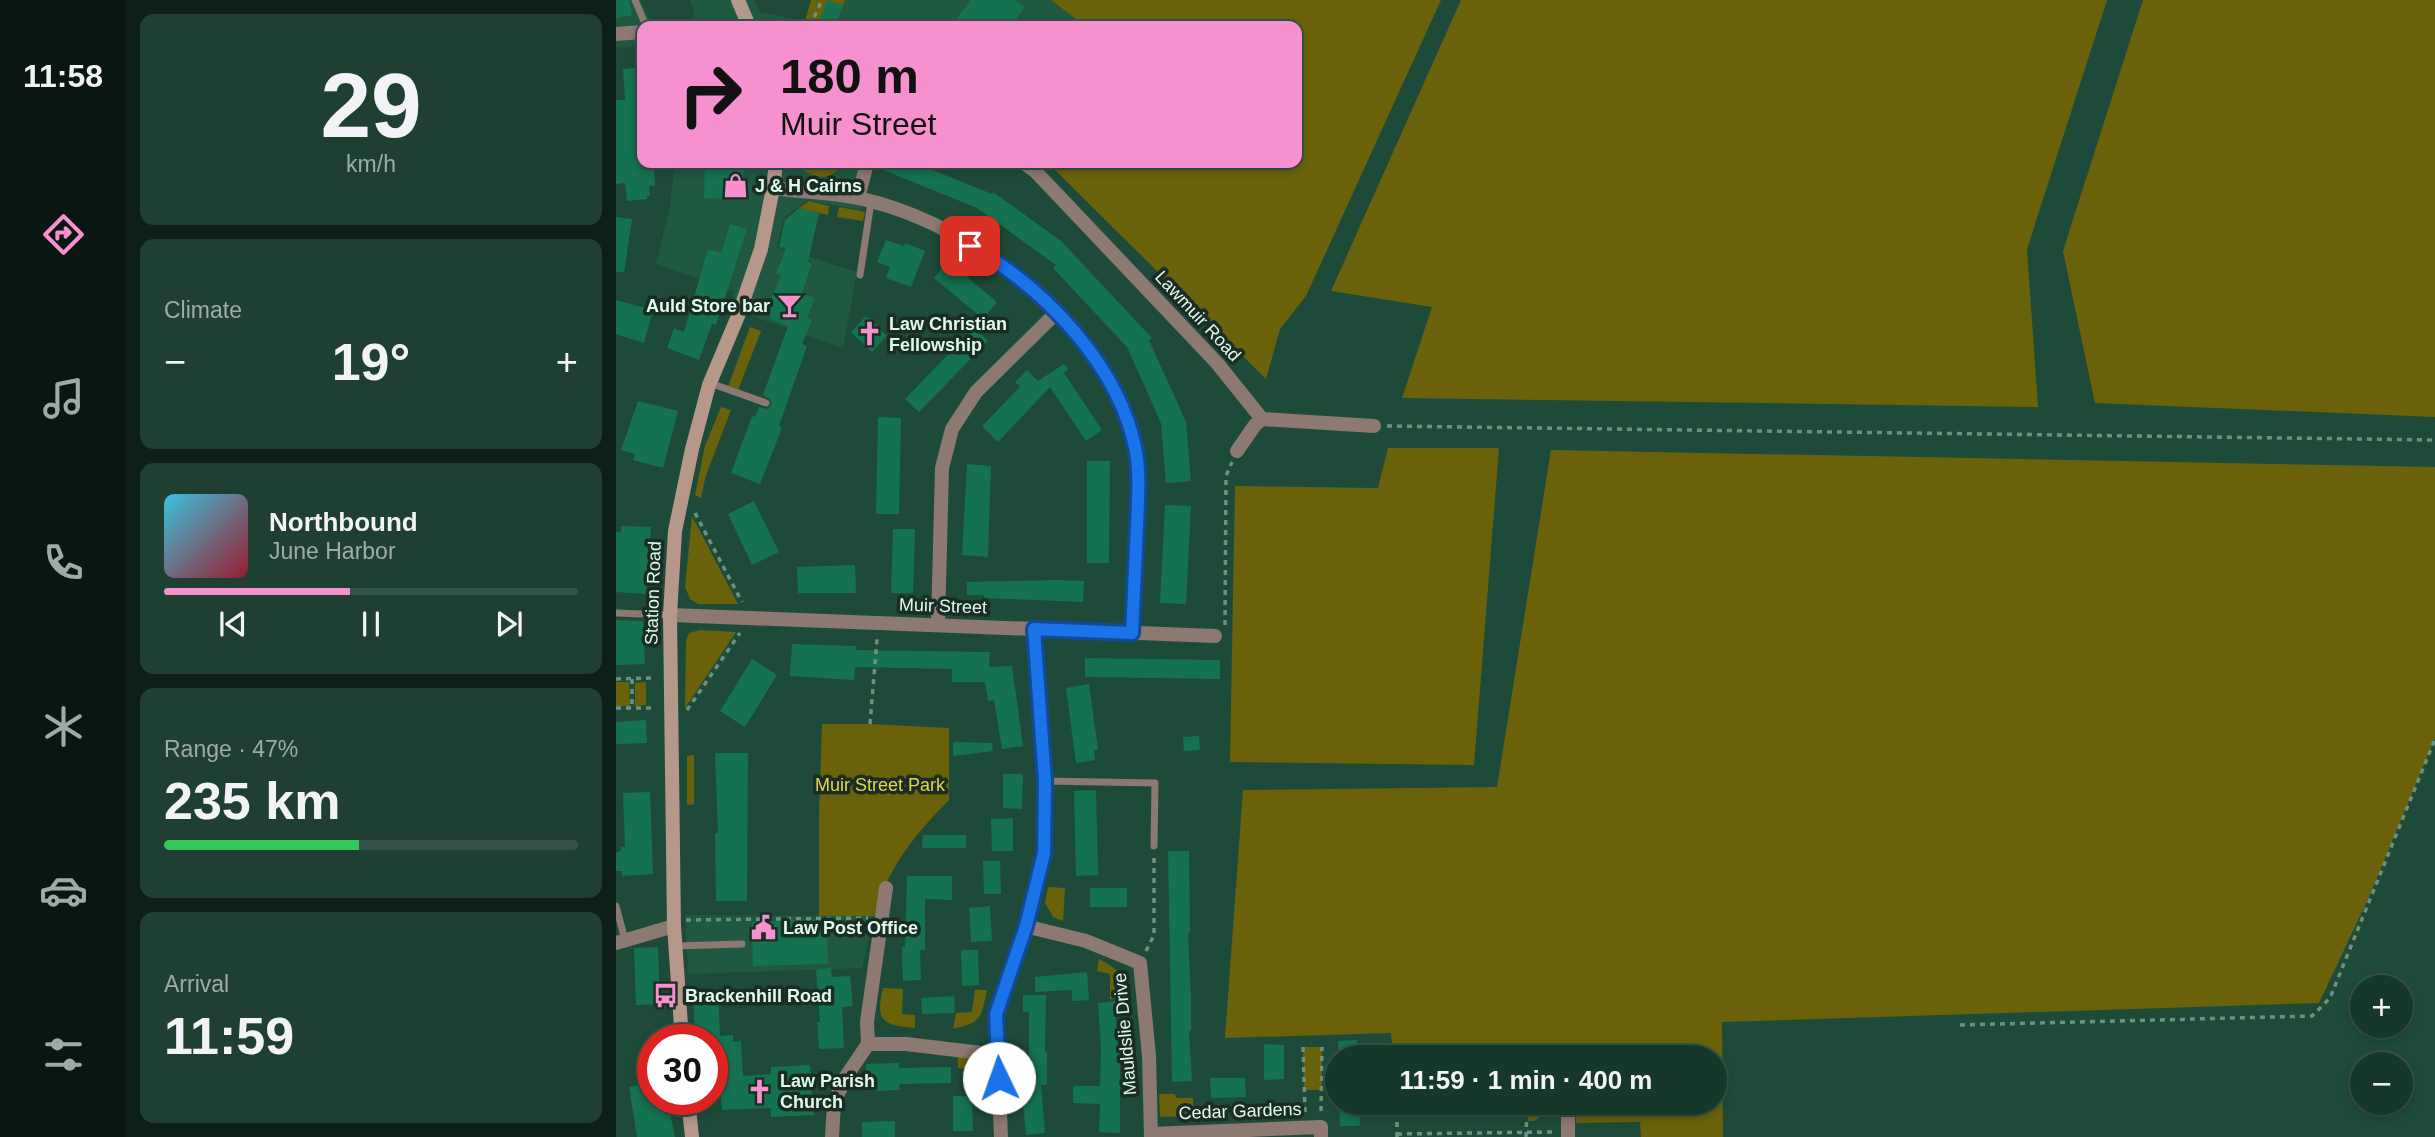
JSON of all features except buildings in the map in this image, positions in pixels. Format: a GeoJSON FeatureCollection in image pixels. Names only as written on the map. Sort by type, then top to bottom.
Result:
{"type":"FeatureCollection","features":[{"type":"Feature","properties":{"kind":"main road"},"geometry":{"type":"LineString","coordinates":[[738,0],[747,21]]}},
{"type":"Feature","properties":{"kind":"main road","name":"Station Road"},"geometry":{"type":"LineString","coordinates":[[681,1024],[674,923],[671,732],[670,615],[675,531],[692,449],[710,383],[738,316],[761,249],[775,168]]}},
{"type":"Feature","properties":{"kind":"main road"},"geometry":{"type":"LineString","coordinates":[[690,1115],[692,1137]]}},
{"type":"Feature","properties":{"kind":"street"},"geometry":{"type":"LineString","coordinates":[[616,34],[637,32]]}},
{"type":"Feature","properties":{"kind":"street"},"geometry":{"type":"LineString","coordinates":[[864,200],[867,168]]}},
{"type":"Feature","properties":{"kind":"street","name":"Lawmuir Road"},"geometry":{"type":"LineString","coordinates":[[1030,168],[1217,363],[1262,419]]}},
{"type":"Feature","properties":{"kind":"street"},"geometry":{"type":"LineString","coordinates":[[773,188],[864,200],[922,218],[994,259],[1057,312],[1090,352],[1113,386],[1130,428],[1136,452],[1139,476],[1132,633]]}},
{"type":"Feature","properties":{"kind":"street"},"geometry":{"type":"LineString","coordinates":[[938,625],[942,468],[952,429],[976,392],[1057,312]]}},
{"type":"Feature","properties":{"kind":"street"},"geometry":{"type":"LineString","coordinates":[[1237,451],[1262,419],[1374,425]]}},
{"type":"Feature","properties":{"kind":"street","name":"Muir Street"},"geometry":{"type":"LineString","coordinates":[[670,615],[1215,636]]}},
{"type":"Feature","properties":{"kind":"street"},"geometry":{"type":"LineString","coordinates":[[1001,1137],[996,1014],[1026,926],[1044,853],[1045,781],[1034,629]]}},
{"type":"Feature","properties":{"kind":"street"},"geometry":{"type":"LineString","coordinates":[[832,1137],[834,1103],[845,1078],[868,1044],[867,1021],[886,888]]}},
{"type":"Feature","properties":{"kind":"street"},"geometry":{"type":"LineString","coordinates":[[621,942],[674,923]]}},
{"type":"Feature","properties":{"kind":"street","name":"Mauldslie Drive"},"geometry":{"type":"LineString","coordinates":[[1026,926],[1086,941],[1140,963],[1149,1056],[1151,1135]]}},
{"type":"Feature","properties":{"kind":"street"},"geometry":{"type":"LineString","coordinates":[[868,1044],[906,1044],[998,1055]]}},
{"type":"Feature","properties":{"kind":"street"},"geometry":{"type":"LineString","coordinates":[[1568,1115],[1568,1134]]}},
{"type":"Feature","properties":{"kind":"street","name":"Cedar Gardens"},"geometry":{"type":"LineString","coordinates":[[1151,1135],[1305,1129],[1321,1132]]}},
{"type":"Feature","properties":{"kind":"lane"},"geometry":{"type":"LineString","coordinates":[[635,0],[644,21]]}},
{"type":"Feature","properties":{"kind":"lane"},"geometry":{"type":"LineString","coordinates":[[860,275],[864,200]]}},
{"type":"Feature","properties":{"kind":"lane"},"geometry":{"type":"LineString","coordinates":[[710,383],[766,403]]}},
{"type":"Feature","properties":{"kind":"lane"},"geometry":{"type":"LineString","coordinates":[[616,613],[670,615]]}},
{"type":"Feature","properties":{"kind":"lane"},"geometry":{"type":"LineString","coordinates":[[1045,781],[1155,783],[1154,846]]}},
{"type":"Feature","properties":{"kind":"lane"},"geometry":{"type":"LineString","coordinates":[[616,906],[621,942]]}},
{"type":"Feature","properties":{"kind":"lane"},"geometry":{"type":"LineString","coordinates":[[675,946],[742,944]]}},
{"type":"Feature","properties":{"kind":"path"},"geometry":{"type":"LineString","coordinates":[[812,21],[822,0]]}},
{"type":"Feature","properties":{"kind":"path"},"geometry":{"type":"LineString","coordinates":[[1374,425],[2435,440]]}},
{"type":"Feature","properties":{"kind":"path"},"geometry":{"type":"LineString","coordinates":[[1215,636],[1226,625],[1226,476],[1237,451]]}},
{"type":"Feature","properties":{"kind":"path"},"geometry":{"type":"LineString","coordinates":[[671,732],[750,618],[683,490]]}},
{"type":"Feature","properties":{"kind":"path"},"geometry":{"type":"LineString","coordinates":[[870,724],[878,623]]}},
{"type":"Feature","properties":{"kind":"path"},"geometry":{"type":"LineString","coordinates":[[616,679],[671,678]]}},
{"type":"Feature","properties":{"kind":"path"},"geometry":{"type":"LineString","coordinates":[[632,679],[632,708]]}},
{"type":"Feature","properties":{"kind":"path"},"geometry":{"type":"LineString","coordinates":[[616,708],[671,708]]}},
{"type":"Feature","properties":{"kind":"path"},"geometry":{"type":"LineString","coordinates":[[1960,1025],[2312,1016],[2330,998],[2435,739]]}},
{"type":"Feature","properties":{"kind":"path"},"geometry":{"type":"LineString","coordinates":[[1140,963],[1154,935],[1154,846]]}},
{"type":"Feature","properties":{"kind":"path"},"geometry":{"type":"LineString","coordinates":[[674,923],[880,918]]}},
{"type":"Feature","properties":{"kind":"path"},"geometry":{"type":"LineString","coordinates":[[1321,1132],[1322,1046]]}},
{"type":"Feature","properties":{"kind":"path"},"geometry":{"type":"LineString","coordinates":[[1303,1047],[1305,1129]]}},
{"type":"Feature","properties":{"kind":"path"},"geometry":{"type":"LineString","coordinates":[[1397,1115],[1397,1135],[1568,1134]]}},
{"type":"Feature","properties":{"kind":"path"},"geometry":{"type":"LineString","coordinates":[[1526,1135],[1527,1115]]}},
{"type":"Feature","properties":{"kind":"shaded area"},"geometry":{"type":"Polygon","coordinates":[[[616,0],[640,0],[650,21],[637,21],[637,46],[616,48],[616,0]]]}},
{"type":"Feature","properties":{"kind":"shaded area"},"geometry":{"type":"Polygon","coordinates":[[[689,0],[754,0],[760,12],[805,21],[662,21],[694,18],[694,10],[689,0]]]}},
{"type":"Feature","properties":{"kind":"shaded area"},"geometry":{"type":"Polygon","coordinates":[[[845,0],[1051,0],[1078,21],[837,21],[845,0]]]}},
{"type":"Feature","properties":{"kind":"shaded area"},"geometry":{"type":"Polygon","coordinates":[[[873,168],[861,210],[807,200],[784,218],[777,247],[857,272],[843,348],[729,308],[734,291],[656,264],[670,207],[674,169],[873,168]]]}},
{"type":"Feature","properties":{"kind":"shaded area"},"geometry":{"type":"Polygon","coordinates":[[[685,915],[874,916],[862,968],[688,974],[685,915]]]}},
{"type":"Feature","properties":{"kind":"green space"},"geometry":{"type":"Polygon","coordinates":[[[811,0],[845,0],[837,21],[805,21],[811,0]]]}},
{"type":"Feature","properties":{"kind":"green space"},"geometry":{"type":"Polygon","coordinates":[[[1051,0],[1441,0],[1306,296],[1280,329],[1266,379],[1053,168],[1302,168],[1302,21],[1078,21],[1051,0]]]}},
{"type":"Feature","properties":{"kind":"green space"},"geometry":{"type":"Polygon","coordinates":[[[1461,0],[2107,0],[2027,249],[2038,407],[1402,398],[1432,307],[1331,291],[1461,0]]]}},
{"type":"Feature","properties":{"kind":"green space"},"geometry":{"type":"Polygon","coordinates":[[[2143,0],[2435,0],[2435,417],[2095,403],[2063,251],[2143,0]]]}},
{"type":"Feature","properties":{"kind":"green space"},"geometry":{"type":"Polygon","coordinates":[[[801,168],[838,168],[824,177],[801,168]]]}},
{"type":"Feature","properties":{"kind":"green space"},"geometry":{"type":"Polygon","coordinates":[[[809,201],[829,206],[828,215],[799,208],[809,201]]]}},
{"type":"Feature","properties":{"kind":"green space"},"geometry":{"type":"Polygon","coordinates":[[[839,207],[865,212],[863,221],[837,217],[839,207]]]}},
{"type":"Feature","properties":{"kind":"green space"},"geometry":{"type":"Polygon","coordinates":[[[750,327],[761,331],[738,390],[728,387],[750,327]]]}},
{"type":"Feature","properties":{"kind":"green space"},"geometry":{"type":"Polygon","coordinates":[[[721,407],[731,410],[706,475],[701,498],[695,495],[705,446],[721,407]]]}},
{"type":"Feature","properties":{"kind":"green space"},"geometry":{"type":"Polygon","coordinates":[[[1388,448],[1499,448],[1474,765],[1230,762],[1235,486],[1378,488],[1388,448]]]}},
{"type":"Feature","properties":{"kind":"green space"},"geometry":{"type":"Polygon","coordinates":[[[1551,450],[2435,467],[2435,738],[2369,897],[2319,1003],[1722,1022],[1722,1045],[1392,1045],[1391,1033],[1225,1038],[1243,790],[1497,787],[1551,450]]]}},
{"type":"Feature","properties":{"kind":"green space"},"geometry":{"type":"Polygon","coordinates":[[[692,516],[738,604],[698,604],[690,599],[685,587],[692,516]]]}},
{"type":"Feature","properties":{"kind":"green space"},"geometry":{"type":"Polygon","coordinates":[[[700,630],[736,632],[685,708],[686,641],[689,633],[700,630]]]}},
{"type":"Feature","properties":{"kind":"green space"},"geometry":{"type":"Polygon","coordinates":[[[616,682],[629,682],[630,706],[616,706],[616,682]]]}},
{"type":"Feature","properties":{"kind":"green space"},"geometry":{"type":"Polygon","coordinates":[[[646,682],[646,705],[635,706],[635,683],[646,682]]]}},
{"type":"Feature","properties":{"kind":"green space","name":"Muir Street Park"},"geometry":{"type":"Polygon","coordinates":[[[822,724],[949,728],[949,800],[924,826],[904,853],[887,883],[874,916],[819,916],[822,724]]]}},
{"type":"Feature","properties":{"kind":"green space"},"geometry":{"type":"Polygon","coordinates":[[[694,755],[694,804],[687,805],[687,756],[694,755]]]}},
{"type":"Feature","properties":{"kind":"green space"},"geometry":{"type":"Polygon","coordinates":[[[1048,887],[1065,888],[1063,921],[1053,917],[1045,903],[1048,887]]]}},
{"type":"Feature","properties":{"kind":"green space"},"geometry":{"type":"Polygon","coordinates":[[[1099,959],[1121,975],[1127,985],[1130,1000],[1110,999],[1110,974],[1097,971],[1099,959]]]}},
{"type":"Feature","properties":{"kind":"green space"},"geometry":{"type":"Polygon","coordinates":[[[883,988],[903,989],[902,1014],[915,1015],[915,1028],[884,1020],[880,1008],[883,988]]]}},
{"type":"Feature","properties":{"kind":"green space"},"geometry":{"type":"Polygon","coordinates":[[[975,990],[987,990],[979,1017],[970,1024],[953,1029],[956,1013],[972,1012],[975,990]]]}},
{"type":"Feature","properties":{"kind":"green space"},"geometry":{"type":"Polygon","coordinates":[[[1303,1047],[1322,1047],[1322,1090],[1304,1090],[1303,1047]]]}},
{"type":"Feature","properties":{"kind":"green space"},"geometry":{"type":"Polygon","coordinates":[[[958,1054],[978,1066],[987,1087],[971,1087],[972,1070],[958,1068],[958,1054]]]}},
{"type":"Feature","properties":{"kind":"green space"},"geometry":{"type":"Polygon","coordinates":[[[1159,1094],[1193,1098],[1194,1116],[1160,1117],[1159,1094]]]}},
{"type":"Feature","properties":{"kind":"green space"},"geometry":{"type":"Polygon","coordinates":[[[1528,1115],[1543,1115],[1534,1121],[1528,1121],[1528,1115]]]}},
{"type":"Feature","properties":{"kind":"green space"},"geometry":{"type":"Polygon","coordinates":[[[1576,1115],[1723,1115],[1723,1137],[1641,1137],[1640,1122],[1576,1123],[1576,1115]]]}},
{"type":"Feature","properties":{"kind":"place","name":"J & H Cairns"},"geometry":{"type":"Point","coordinates":[735,186]}},
{"type":"Feature","properties":{"kind":"place","name":"Auld Store bar"},"geometry":{"type":"Point","coordinates":[790,306]}},
{"type":"Feature","properties":{"kind":"place","name":"Law Christian Fellowship"},"geometry":{"type":"Point","coordinates":[869,334]}},
{"type":"Feature","properties":{"kind":"place","name":"Law Post Office"},"geometry":{"type":"Point","coordinates":[763,928]}},
{"type":"Feature","properties":{"kind":"place","name":"Brackenhill Road"},"geometry":{"type":"Point","coordinates":[665,996]}},
{"type":"Feature","properties":{"kind":"place","name":"Law Parish Church"},"geometry":{"type":"Point","coordinates":[760,1091]}},
{"type":"Feature","properties":{"kind":"route"},"geometry":{"type":"LineString","coordinates":[[970,246],[994,259],[1057,312],[1090,352],[1113,386],[1122,405],[1136,452],[1139,476],[1132,633],[1034,629],[1045,781],[1044,853],[1026,926],[996,1014],[999,1078]]}}]}
